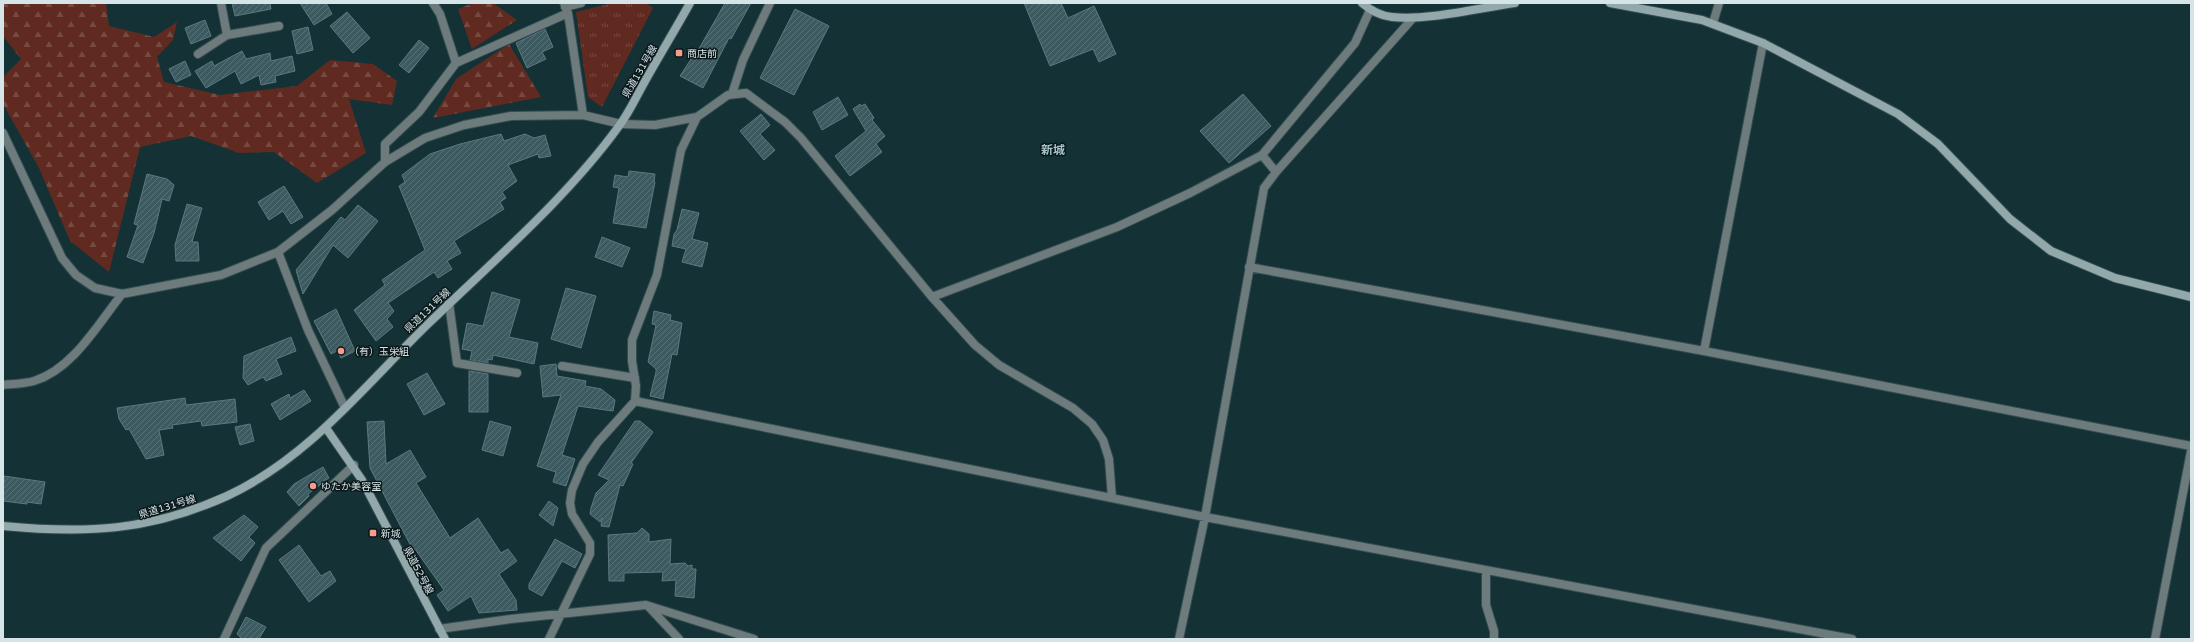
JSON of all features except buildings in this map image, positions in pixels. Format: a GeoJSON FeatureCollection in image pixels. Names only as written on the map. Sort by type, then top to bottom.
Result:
{"type":"FeatureCollection","features":[{"type":"Feature","properties":{"kind":"main road","name":"県道131号線"},"geometry":{"type":"LineString","coordinates":[[3,526],[77,531],[148,524],[190,511],[228,495],[265,474],[326,428],[449,303],[590,165],[621,124],[690,3]]}},
{"type":"Feature","properties":{"kind":"main road"},"geometry":{"type":"LineString","coordinates":[[1362,3],[1370,10],[1391,17],[1413,18],[1514,3]]}},
{"type":"Feature","properties":{"kind":"main road"},"geometry":{"type":"LineString","coordinates":[[1610,3],[1713,23],[1763,43],[1898,114],[1938,144],[2010,218],[2051,252],[2115,278],[2191,297]]}},
{"type":"Feature","properties":{"kind":"main road","name":"県道52号線"},"geometry":{"type":"LineString","coordinates":[[326,428],[354,465],[445,639]]}},
{"type":"Feature","properties":{"kind":"street"},"geometry":{"type":"LineString","coordinates":[[221,3],[227,35]]}},
{"type":"Feature","properties":{"kind":"street"},"geometry":{"type":"LineString","coordinates":[[433,3],[440,14],[456,63]]}},
{"type":"Feature","properties":{"kind":"street"},"geometry":{"type":"LineString","coordinates":[[384,162],[386,144],[419,112],[456,63],[566,8],[581,3]]}},
{"type":"Feature","properties":{"kind":"street"},"geometry":{"type":"LineString","coordinates":[[732,94],[743,60],[770,3]]}},
{"type":"Feature","properties":{"kind":"street"},"geometry":{"type":"LineString","coordinates":[[1713,23],[1719,3]]}},
{"type":"Feature","properties":{"kind":"street"},"geometry":{"type":"LineString","coordinates":[[566,8],[583,115]]}},
{"type":"Feature","properties":{"kind":"street"},"geometry":{"type":"LineString","coordinates":[[932,297],[1117,227],[1190,193],[1262,156],[1356,43],[1370,10]]}},
{"type":"Feature","properties":{"kind":"street"},"geometry":{"type":"LineString","coordinates":[[1179,639],[1205,517],[1264,188],[1276,172],[1413,18]]}},
{"type":"Feature","properties":{"kind":"street"},"geometry":{"type":"LineString","coordinates":[[198,54],[227,35],[279,26]]}},
{"type":"Feature","properties":{"kind":"street"},"geometry":{"type":"LineString","coordinates":[[1704,351],[1763,43]]}},
{"type":"Feature","properties":{"kind":"street"},"geometry":{"type":"LineString","coordinates":[[3,133],[62,258],[76,275],[96,288],[122,294],[221,275],[278,252],[332,210],[384,162],[425,138],[464,124],[511,116],[583,115],[621,124],[655,125],[697,117],[728,95],[746,93],[785,122],[801,138],[932,297],[975,345],[999,365],[1073,408],[1092,424],[1103,440],[1109,459],[1112,498]]}},
{"type":"Feature","properties":{"kind":"street"},"geometry":{"type":"LineString","coordinates":[[549,639],[563,613],[590,554],[590,543],[572,514],[570,503],[572,490],[583,464],[598,442],[635,401],[632,340],[657,275],[681,150],[697,117]]}},
{"type":"Feature","properties":{"kind":"street"},"geometry":{"type":"LineString","coordinates":[[1262,156],[1276,172]]}},
{"type":"Feature","properties":{"kind":"street"},"geometry":{"type":"LineString","coordinates":[[278,252],[308,330],[345,408]]}},
{"type":"Feature","properties":{"kind":"street"},"geometry":{"type":"LineString","coordinates":[[1249,266],[1704,351],[2191,446]]}},
{"type":"Feature","properties":{"kind":"street"},"geometry":{"type":"LineString","coordinates":[[3,385],[33,381],[54,371],[79,349],[122,294]]}},
{"type":"Feature","properties":{"kind":"street"},"geometry":{"type":"LineString","coordinates":[[449,303],[456,363],[517,373]]}},
{"type":"Feature","properties":{"kind":"street"},"geometry":{"type":"LineString","coordinates":[[562,366],[635,378]]}},
{"type":"Feature","properties":{"kind":"street"},"geometry":{"type":"LineString","coordinates":[[635,401],[1205,517],[1852,639]]}},
{"type":"Feature","properties":{"kind":"street"},"geometry":{"type":"LineString","coordinates":[[2155,639],[2191,451]]}},
{"type":"Feature","properties":{"kind":"street"},"geometry":{"type":"LineString","coordinates":[[224,639],[266,548],[354,465]]}},
{"type":"Feature","properties":{"kind":"street"},"geometry":{"type":"LineString","coordinates":[[1486,570],[1486,605],[1494,631],[1494,639]]}},
{"type":"Feature","properties":{"kind":"street"},"geometry":{"type":"LineString","coordinates":[[646,605],[679,639]]}},
{"type":"Feature","properties":{"kind":"street"},"geometry":{"type":"LineString","coordinates":[[439,629],[563,613],[646,605],[754,639]]}},
{"type":"Feature","properties":{"kind":"green space"},"geometry":{"type":"Polygon","coordinates":[[[3,3],[106,3],[109,26],[154,37],[177,22],[173,40],[157,57],[164,82],[220,95],[297,86],[330,60],[373,64],[397,81],[392,105],[349,99],[366,153],[317,183],[274,152],[239,153],[191,136],[140,147],[109,272],[70,241],[39,168],[3,104],[3,77],[21,59],[3,36],[3,3]]]}},
{"type":"Feature","properties":{"kind":"green space"},"geometry":{"type":"Polygon","coordinates":[[[473,3],[493,3],[517,20],[472,49],[458,9],[473,3]]]}},
{"type":"Feature","properties":{"kind":"green space"},"geometry":{"type":"Polygon","coordinates":[[[612,3],[646,3],[653,8],[602,107],[588,97],[576,12],[612,3]]]}},
{"type":"Feature","properties":{"kind":"green space"},"geometry":{"type":"Polygon","coordinates":[[[509,44],[541,97],[433,118],[456,79],[509,44]]]}},
{"type":"Feature","properties":{"kind":"place","name":"商店前"},"geometry":{"type":"Point","coordinates":[679,53]}},
{"type":"Feature","properties":{"kind":"place","name":"（有）玉栄組"},"geometry":{"type":"Point","coordinates":[341,351]}},
{"type":"Feature","properties":{"kind":"place","name":"ゆたか美容室"},"geometry":{"type":"Point","coordinates":[313,486]}},
{"type":"Feature","properties":{"kind":"place","name":"新城"},"geometry":{"type":"Point","coordinates":[373,533]}},
{"type":"Feature","properties":{"kind":"district","name":"新城"},"geometry":{"type":"Point","coordinates":[1053,150]}}]}
